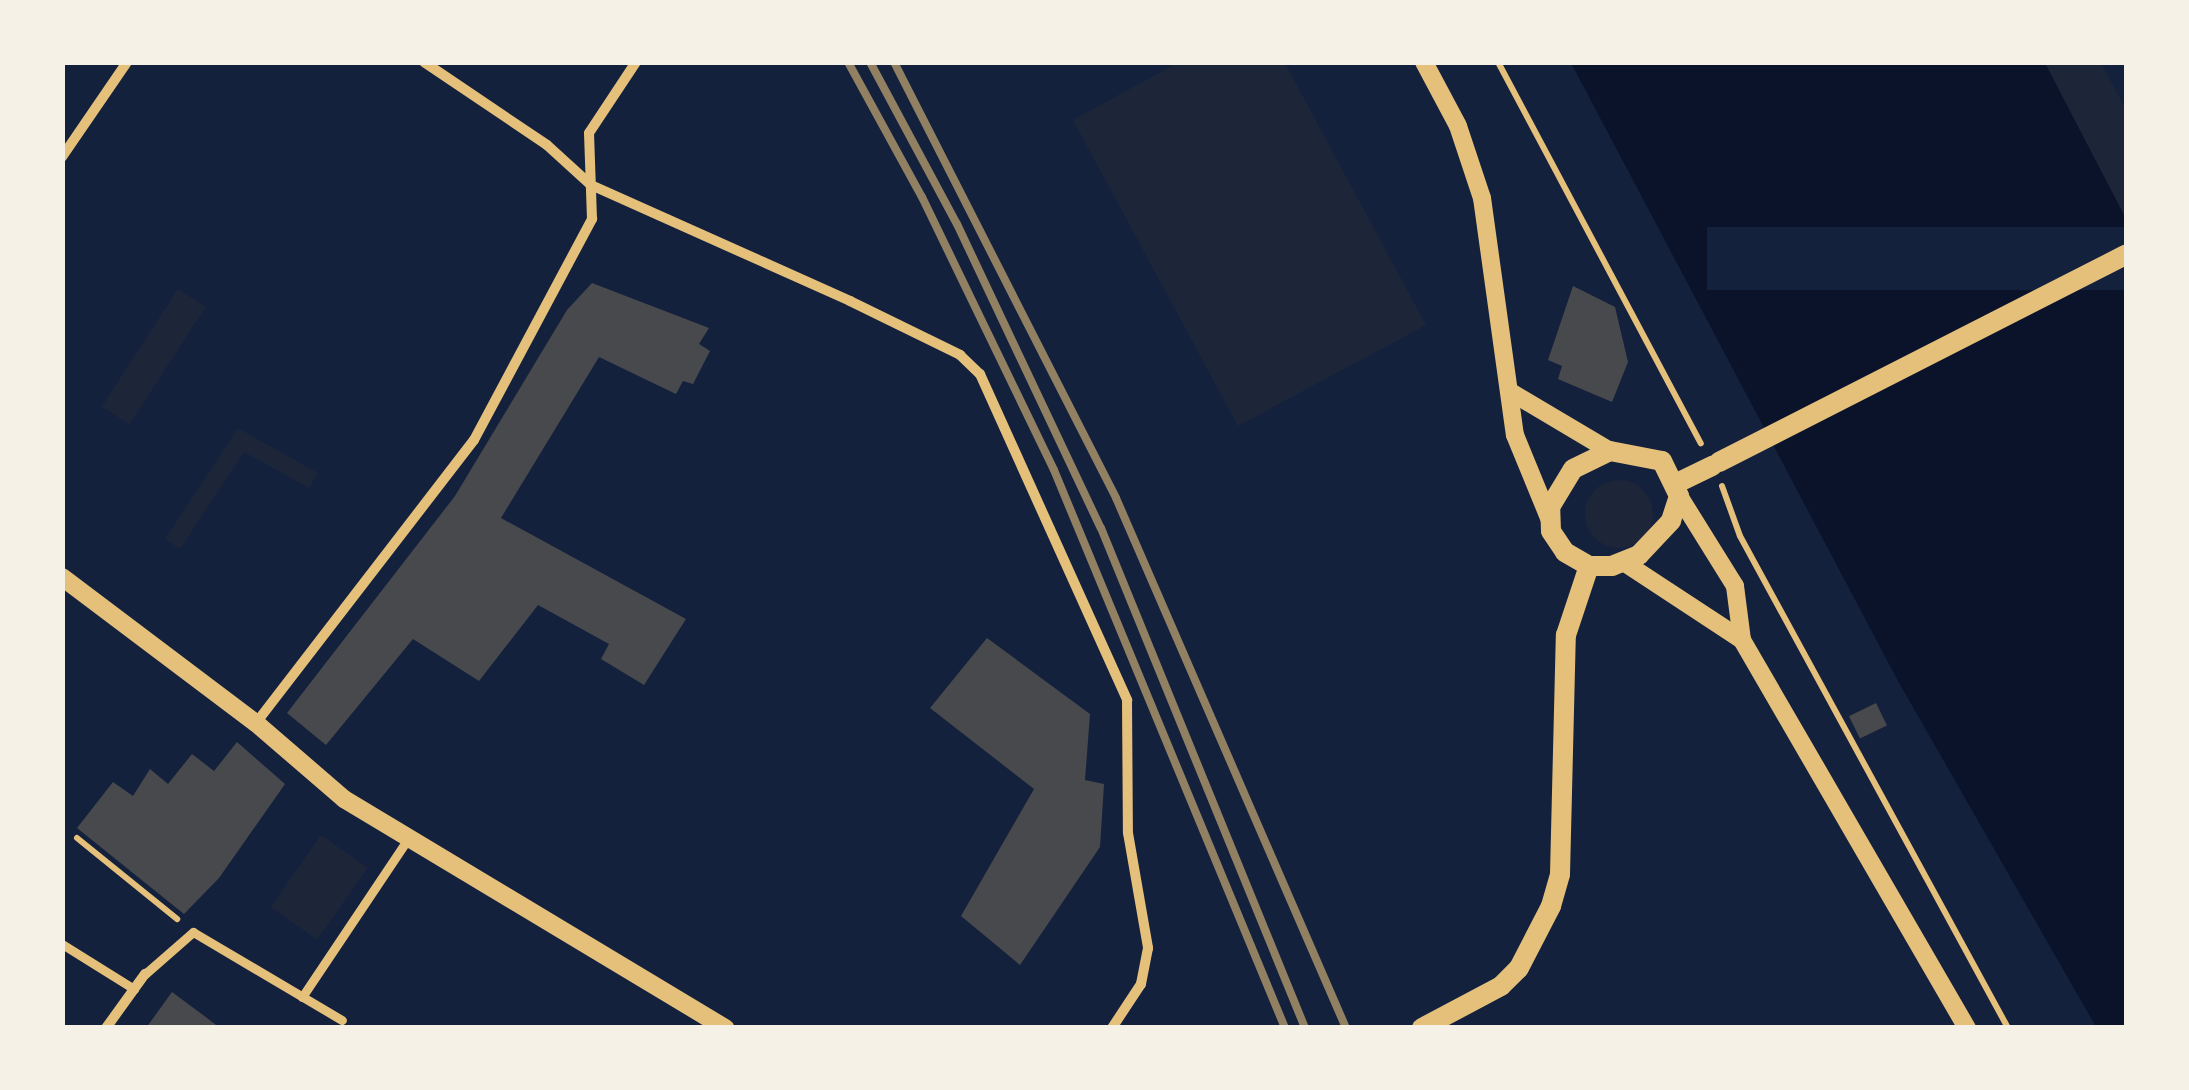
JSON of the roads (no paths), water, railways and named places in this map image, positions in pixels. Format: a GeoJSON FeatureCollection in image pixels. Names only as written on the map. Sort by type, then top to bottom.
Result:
{"type":"FeatureCollection","features":[{"type":"Feature","properties":{"kind":"main road"},"geometry":{"type":"LineString","coordinates":[[1678,490],[1651,456],[1610,451],[1574,469],[1554,494],[1549,518],[1565,552],[1590,566],[1625,563],[1663,532],[1678,490],[1716,464],[2126,256]]}},
{"type":"Feature","properties":{"kind":"main road"},"geometry":{"type":"LineString","coordinates":[[1422,1028],[1502,986],[1519,968],[1551,906],[1560,874],[1566,635],[1590,566]]}},
{"type":"Feature","properties":{"kind":"street"},"geometry":{"type":"LineString","coordinates":[[62,157],[127,62]]}},
{"type":"Feature","properties":{"kind":"street"},"geometry":{"type":"LineString","coordinates":[[424,62],[547,145],[591,185],[850,301],[960,355],[980,374],[1127,700],[1128,834],[1147,966],[1112,1028]]}},
{"type":"Feature","properties":{"kind":"street"},"geometry":{"type":"LineString","coordinates":[[256,723],[474,440],[568,273],[592,219],[589,133],[636,62]]}},
{"type":"Feature","properties":{"kind":"street"},"geometry":{"type":"LineString","coordinates":[[1424,62],[1458,126],[1482,198],[1515,436],[1549,518]]}},
{"type":"Feature","properties":{"kind":"street"},"geometry":{"type":"LineString","coordinates":[[1509,391],[1610,451]]}},
{"type":"Feature","properties":{"kind":"street"},"geometry":{"type":"LineString","coordinates":[[1678,490],[1735,586],[1742,640],[1967,1028]]}},
{"type":"Feature","properties":{"kind":"street"},"geometry":{"type":"LineString","coordinates":[[1625,563],[1742,640]]}},
{"type":"Feature","properties":{"kind":"street"},"geometry":{"type":"LineString","coordinates":[[62,576],[256,723],[300,763],[407,840],[725,1028]]}},
{"type":"Feature","properties":{"kind":"street"},"geometry":{"type":"LineString","coordinates":[[302,997],[407,840]]}},
{"type":"Feature","properties":{"kind":"street"},"geometry":{"type":"LineString","coordinates":[[106,1028],[145,974],[193,932],[342,1020]]}},
{"type":"Feature","properties":{"kind":"street"},"geometry":{"type":"LineString","coordinates":[[62,944],[134,989]]}},
{"type":"Feature","properties":{"kind":"railway"},"geometry":{"type":"LineString","coordinates":[[848,62],[922,197],[1054,470],[1285,1028]]}},
{"type":"Feature","properties":{"kind":"railway"},"geometry":{"type":"LineString","coordinates":[[870,62],[957,224],[1101,528],[1305,1028]]}},
{"type":"Feature","properties":{"kind":"railway"},"geometry":{"type":"LineString","coordinates":[[894,62],[1116,498],[1346,1028]]}}]}
